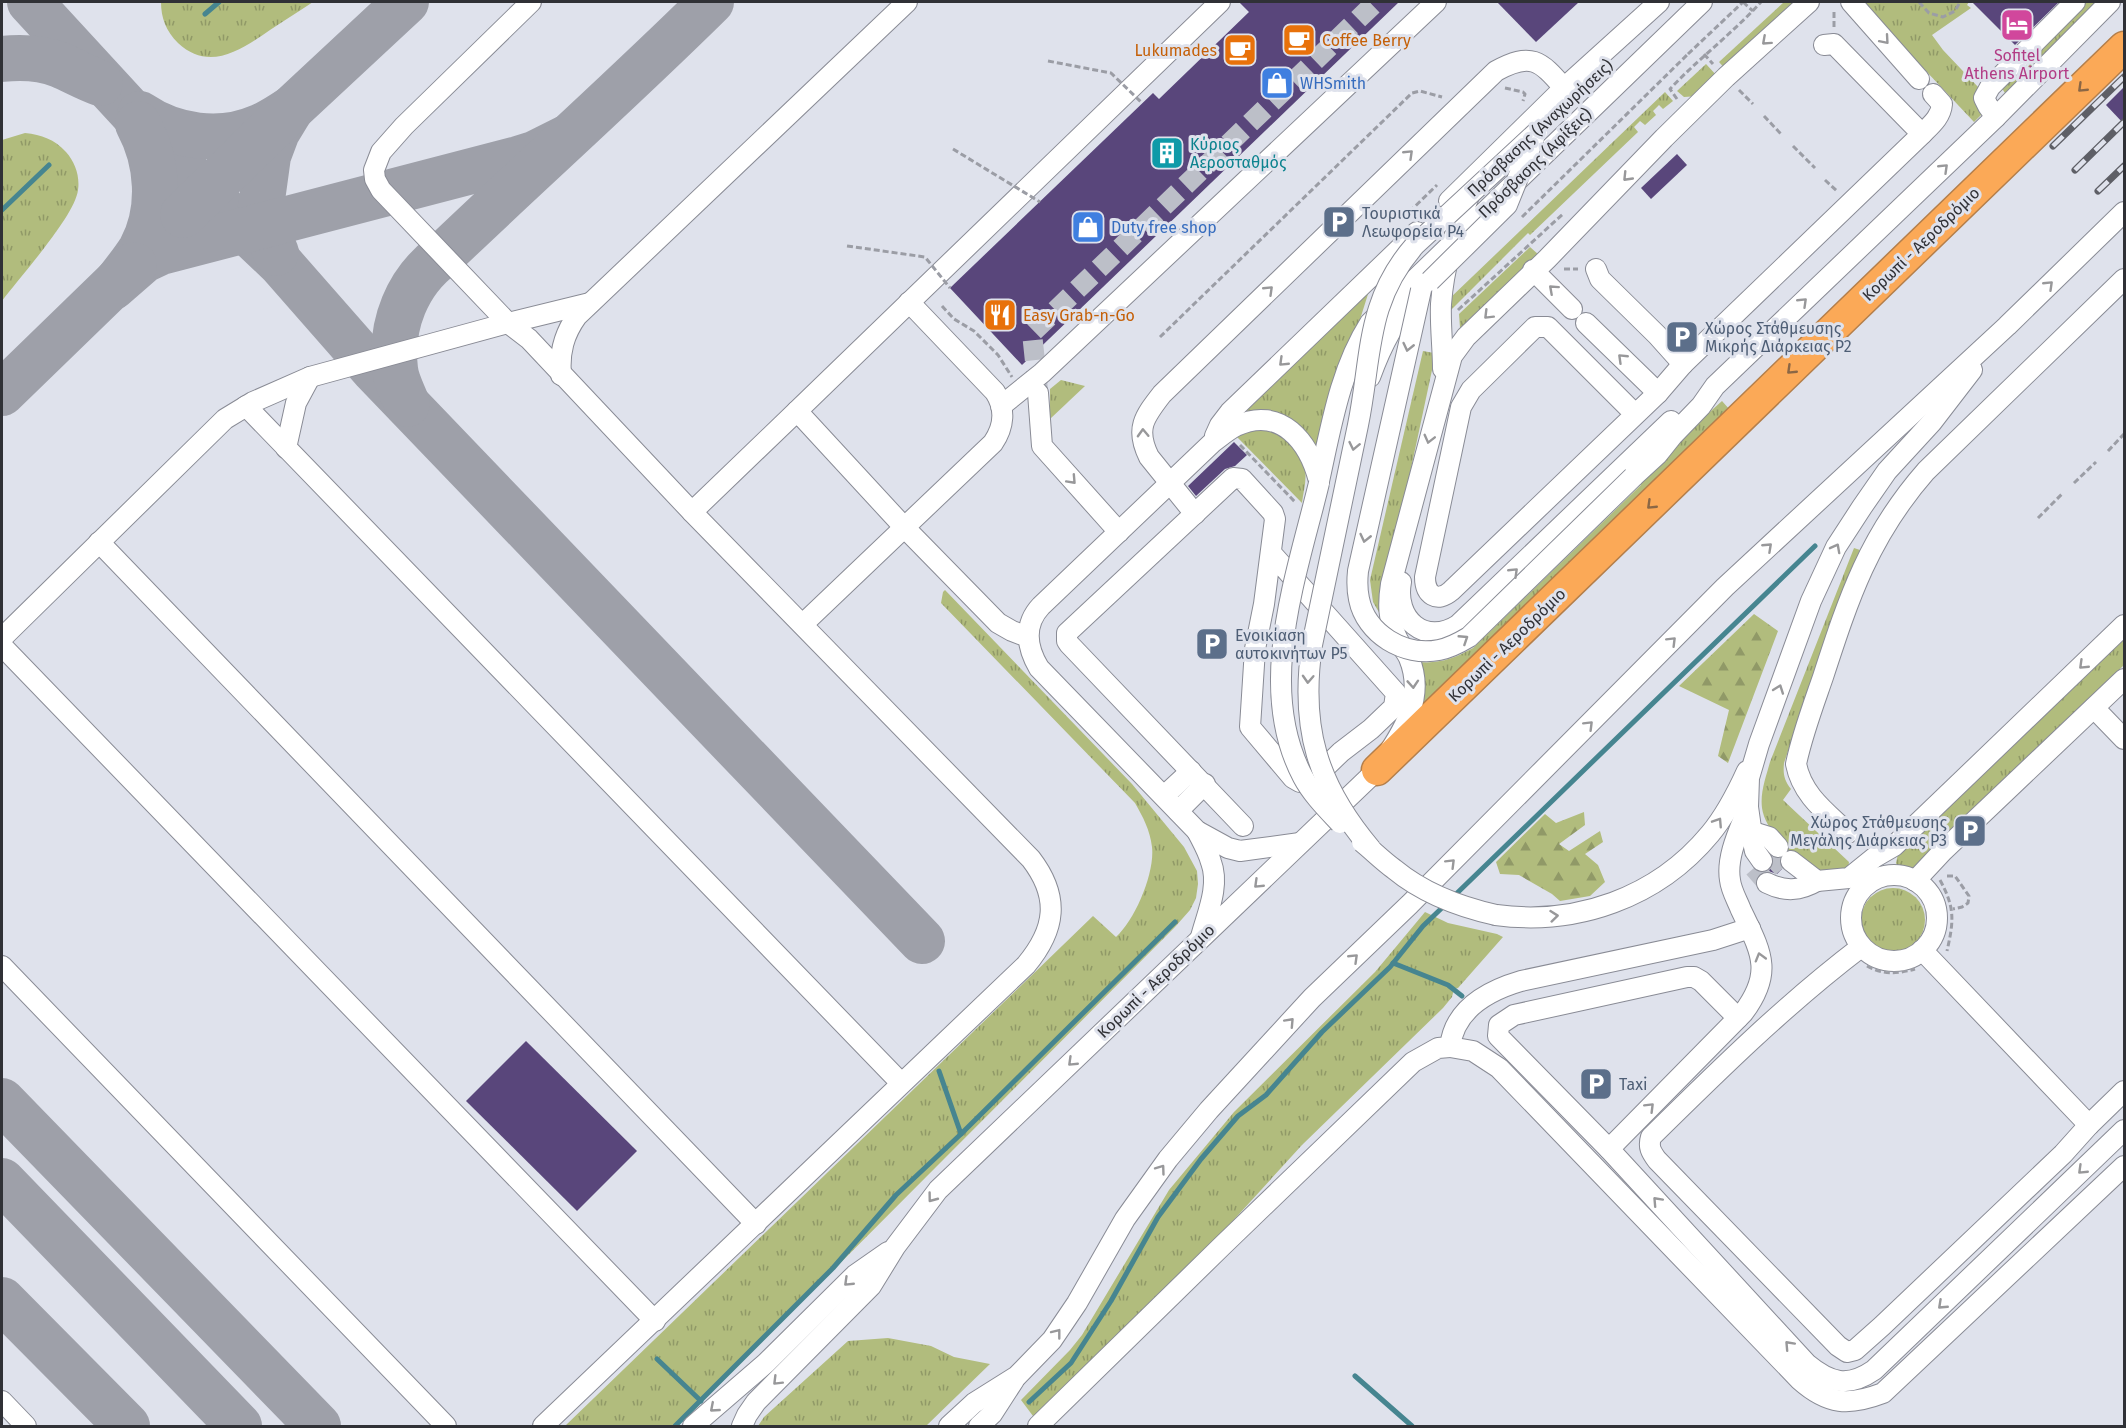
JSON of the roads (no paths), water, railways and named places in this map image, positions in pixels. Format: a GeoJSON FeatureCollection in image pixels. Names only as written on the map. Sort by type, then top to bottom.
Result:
{"type":"FeatureCollection","features":[{"type":"Feature","properties":{"kind":"highway","name":"Κορωπί - Αεροδρόμιο"},"geometry":{"type":"LineString","coordinates":[[1377,770],[2124,47]]}},
{"type":"Feature","properties":{"kind":"street"},"geometry":{"type":"LineString","coordinates":[[531,2],[404,126],[381,152],[374,170],[375,179],[381,190],[508,322],[529,339],[692,512],[1031,859],[1040,870],[1049,892],[1051,918],[1043,942],[1026,965],[543,1426]]}},
{"type":"Feature","properties":{"kind":"street"},"geometry":{"type":"LineString","coordinates":[[561,375],[559,357],[567,329],[590,303],[908,2]]}},
{"type":"Feature","properties":{"kind":"street"},"geometry":{"type":"LineString","coordinates":[[692,512],[1220,2]]}},
{"type":"Feature","properties":{"kind":"street"},"geometry":{"type":"LineString","coordinates":[[1001,406],[1051,365],[1436,2]]}},
{"type":"Feature","properties":{"kind":"street","name":"Πρόσβασης (Αφίξεις)"},"geometry":{"type":"LineString","coordinates":[[1213,442],[1220,424],[1230,412],[1564,88],[1659,2]]}},
{"type":"Feature","properties":{"kind":"street","name":"Πρόσβασης (Αναχωρήσεις)"},"geometry":{"type":"LineString","coordinates":[[1366,389],[1372,328],[1386,289],[1402,260],[1415,245],[1673,2]]}},
{"type":"Feature","properties":{"kind":"street","name":"Πρόσβασης (Αφίξεις)"},"geometry":{"type":"LineString","coordinates":[[1371,849],[1342,825],[1321,803],[1304,778],[1293,755],[1284,720],[1280,675],[1287,620],[1338,400],[1352,357],[1370,323],[1702,2]]}},
{"type":"Feature","properties":{"kind":"street","name":"Πρόσβασης (Αναχωρήσεις)"},"geometry":{"type":"LineString","coordinates":[[1366,389],[1380,350],[1405,308],[1426,286],[1513,213],[1718,2]]}},
{"type":"Feature","properties":{"kind":"street"},"geometry":{"type":"LineString","coordinates":[[1377,770],[1404,728],[1413,702],[1414,689],[1409,659],[1396,638],[1390,621],[1388,604],[1390,584],[1407,529],[1443,382],[1452,356],[1466,337],[1726,77],[1809,2]]}},
{"type":"Feature","properties":{"kind":"street"},"geometry":{"type":"LineString","coordinates":[[1851,2],[1919,79]]}},
{"type":"Feature","properties":{"kind":"street"},"geometry":{"type":"LineString","coordinates":[[1996,117],[1984,98],[1990,87],[2075,2]]}},
{"type":"Feature","properties":{"kind":"street"},"geometry":{"type":"LineString","coordinates":[[1426,286],[1358,571],[1359,602],[1369,622],[1379,633],[1406,648],[1426,651],[1446,648],[1469,637],[1657,455],[1701,406],[1715,386],[1996,117],[2110,2]]}},
{"type":"Feature","properties":{"kind":"street"},"geometry":{"type":"LineString","coordinates":[[1829,45],[1922,134]]}},
{"type":"Feature","properties":{"kind":"street"},"geometry":{"type":"LineString","coordinates":[[1195,514],[1144,447],[1142,424],[1145,415],[1162,394],[1491,75],[1509,64],[1526,60],[1543,66],[1564,88]]}},
{"type":"Feature","properties":{"kind":"street"},"geometry":{"type":"LineString","coordinates":[[1635,414],[1548,327],[1535,327],[1471,390],[1461,407],[1425,578],[1425,586],[1429,592],[1441,597],[1451,591],[1658,393],[1683,364],[1922,134],[1942,110],[1942,104],[1933,94]]}},
{"type":"Feature","properties":{"kind":"street"},"geometry":{"type":"LineString","coordinates":[[1513,213],[1536,132]]}},
{"type":"Feature","properties":{"kind":"street"},"geometry":{"type":"LineString","coordinates":[[1443,382],[1441,306],[1450,246],[1479,172]]}},
{"type":"Feature","properties":{"kind":"street"},"geometry":{"type":"LineString","coordinates":[[979,1426],[992,1414],[1017,1376],[1064,1325],[1125,1219],[1168,1159],[1209,1110],[1312,998],[1418,896],[1725,587],[2007,326],[2124,212]]}},
{"type":"Feature","properties":{"kind":"street"},"geometry":{"type":"LineString","coordinates":[[1596,269],[1600,279],[1683,364]]}},
{"type":"Feature","properties":{"kind":"street"},"geometry":{"type":"LineString","coordinates":[[1533,270],[1572,309]]}},
{"type":"Feature","properties":{"kind":"street"},"geometry":{"type":"LineString","coordinates":[[1848,833],[1807,793],[1799,778],[1796,764],[1837,632],[1855,583],[1873,546],[1911,488],[1926,471],[2124,279]]}},
{"type":"Feature","properties":{"kind":"street"},"geometry":{"type":"LineString","coordinates":[[803,624],[993,443],[1002,426],[1001,406],[995,392],[909,302]]}},
{"type":"Feature","properties":{"kind":"street"},"geometry":{"type":"LineString","coordinates":[[2,638],[225,419],[246,406],[310,378],[508,322],[590,303]]}},
{"type":"Feature","properties":{"kind":"street"},"geometry":{"type":"LineString","coordinates":[[1586,323],[1658,393]]}},
{"type":"Feature","properties":{"kind":"street"},"geometry":{"type":"LineString","coordinates":[[1817,881],[1809,886],[1789,890],[1778,889],[1773,865],[1753,832],[1748,807],[1749,778],[1759,744],[1811,601],[1836,547],[1887,471],[1932,422],[2007,326]]}},
{"type":"Feature","properties":{"kind":"street"},"geometry":{"type":"LineString","coordinates":[[286,447],[296,403],[310,378]]}},
{"type":"Feature","properties":{"kind":"street"},"geometry":{"type":"LineString","coordinates":[[1407,529],[1405,566],[1400,589],[1402,609],[1410,622],[1423,631],[1431,633],[1449,631],[1458,625],[1699,394],[1715,386]]}},
{"type":"Feature","properties":{"kind":"street"},"geometry":{"type":"LineString","coordinates":[[1366,389],[1312,645],[1308,676],[1308,708],[1312,739],[1321,769],[1351,825],[1371,849],[1395,870],[1422,888],[1450,902],[1496,915],[1544,917],[1575,914],[1606,906],[1635,894],[1663,878],[1687,858],[1718,823],[1742,782],[1759,744]]}},
{"type":"Feature","properties":{"kind":"street"},"geometry":{"type":"LineString","coordinates":[[1038,393],[1042,446],[1119,532]]}},
{"type":"Feature","properties":{"kind":"street"},"geometry":{"type":"LineString","coordinates":[[246,406],[901,1083]]}},
{"type":"Feature","properties":{"kind":"street"},"geometry":{"type":"LineString","coordinates":[[797,411],[904,527],[998,623],[1012,632],[1028,637]]}},
{"type":"Feature","properties":{"kind":"street"},"geometry":{"type":"LineString","coordinates":[[1300,843],[1240,851],[1228,848],[1197,831],[1039,668],[1032,656],[1028,637],[1036,612],[1213,442],[1236,426],[1265,420],[1290,429],[1305,446],[1315,464],[1319,482]]}},
{"type":"Feature","properties":{"kind":"street"},"geometry":{"type":"LineString","coordinates":[[1243,826],[1070,644],[1066,637],[1069,629],[1233,478],[1242,478],[1273,513],[1275,519],[1272,554],[1255,649],[1250,727],[1293,778],[1300,782],[1310,782],[1394,707],[1396,693],[1272,554]]}},
{"type":"Feature","properties":{"kind":"street"},"geometry":{"type":"LineString","coordinates":[[99,542],[756,1224]]}},
{"type":"Feature","properties":{"kind":"street"},"geometry":{"type":"LineString","coordinates":[[1849,878],[1875,857],[1894,846],[2124,625]]}},
{"type":"Feature","properties":{"kind":"street"},"geometry":{"type":"LineString","coordinates":[[2,646],[655,1321]]}},
{"type":"Feature","properties":{"kind":"street"},"geometry":{"type":"LineString","coordinates":[[1915,881],[2124,679]]}},
{"type":"Feature","properties":{"kind":"street"},"geometry":{"type":"LineString","coordinates":[[2094,708],[2124,740]]}},
{"type":"Feature","properties":{"kind":"street","name":"Κορωπί - Αεροδρόμιο"},"geometry":{"type":"LineString","coordinates":[[895,1247],[938,1190],[1377,770]]}},
{"type":"Feature","properties":{"kind":"street"},"geometry":{"type":"LineString","coordinates":[[1164,796],[1198,778]]}},
{"type":"Feature","properties":{"kind":"street"},"geometry":{"type":"LineString","coordinates":[[1178,811],[1198,778]]}},
{"type":"Feature","properties":{"kind":"street"},"geometry":{"type":"LineString","coordinates":[[1609,1149],[1756,997],[1762,979],[1763,962],[1733,892],[1729,870],[1735,843],[1748,807]]}},
{"type":"Feature","properties":{"kind":"street"},"geometry":{"type":"LineString","coordinates":[[1197,831],[1212,863],[1214,878],[1213,893],[1200,939]]}},
{"type":"Feature","properties":{"kind":"street"},"geometry":{"type":"LineString","coordinates":[[1773,865],[1817,881],[1849,878],[1877,879],[1900,876],[1915,881],[1929,893],[1937,918],[1933,936],[1922,950],[1908,959],[1892,961],[1876,957],[1861,946],[1851,925],[1852,908],[1859,893],[1877,879],[1894,846]]}},
{"type":"Feature","properties":{"kind":"street"},"geometry":{"type":"LineString","coordinates":[[1450,1047],[1455,1026],[1466,1011],[1499,988],[1713,940],[1750,928]]}},
{"type":"Feature","properties":{"kind":"street"},"geometry":{"type":"LineString","coordinates":[[1861,946],[1828,972],[1733,1057],[1651,1137],[1649,1144],[1657,1160],[1838,1346],[1847,1352],[1855,1350],[1882,1326],[2063,1154],[2124,1091]]}},
{"type":"Feature","properties":{"kind":"street"},"geometry":{"type":"LineString","coordinates":[[1922,950],[2089,1125]]}},
{"type":"Feature","properties":{"kind":"street"},"geometry":{"type":"LineString","coordinates":[[2,966],[446,1426]]}},
{"type":"Feature","properties":{"kind":"street"},"geometry":{"type":"LineString","coordinates":[[1738,1018],[1701,981],[1687,977],[1514,1015],[1499,1025],[1498,1036],[1609,1149],[1807,1364],[1821,1375],[1834,1381],[1851,1381],[1864,1377],[1874,1370],[2124,1130]]}},
{"type":"Feature","properties":{"kind":"street"},"geometry":{"type":"LineString","coordinates":[[1038,1426],[1413,1062],[1438,1048],[1450,1047],[1473,1051],[1499,1068],[1800,1380],[1813,1392],[1840,1402],[1855,1402],[1883,1393],[2124,1166]]}},
{"type":"Feature","properties":{"kind":"street"},"geometry":{"type":"LineString","coordinates":[[693,1426],[766,1363],[855,1275],[895,1247]]}},
{"type":"Feature","properties":{"kind":"street"},"geometry":{"type":"LineString","coordinates":[[742,1426],[756,1402],[871,1286],[895,1247]]}},
{"type":"Feature","properties":{"kind":"street"},"geometry":{"type":"LineString","coordinates":[[949,1426],[974,1403],[1017,1376]]}},
{"type":"Feature","properties":{"kind":"street"},"geometry":{"type":"LineString","coordinates":[[2,1401],[26,1426]]}},
{"type":"Feature","properties":{"kind":"waterway"},"geometry":{"type":"LineString","coordinates":[[205,14],[219,2]]}},
{"type":"Feature","properties":{"kind":"waterway"},"geometry":{"type":"LineString","coordinates":[[2,210],[49,165]]}},
{"type":"Feature","properties":{"kind":"waterway"},"geometry":{"type":"LineString","coordinates":[[1453,897],[1815,546]]}},
{"type":"Feature","properties":{"kind":"waterway"},"geometry":{"type":"LineString","coordinates":[[1029,1402],[1071,1363],[1111,1301],[1158,1217],[1201,1159],[1238,1116],[1266,1095],[1322,1032],[1390,967],[1423,926],[1447,903]]}},
{"type":"Feature","properties":{"kind":"waterway"},"geometry":{"type":"LineString","coordinates":[[675,1426],[833,1268],[896,1195],[961,1134],[1175,922]]}},
{"type":"Feature","properties":{"kind":"waterway"},"geometry":{"type":"LineString","coordinates":[[1393,963],[1448,985],[1462,996]]}},
{"type":"Feature","properties":{"kind":"waterway"},"geometry":{"type":"LineString","coordinates":[[939,1071],[961,1134]]}},
{"type":"Feature","properties":{"kind":"waterway"},"geometry":{"type":"LineString","coordinates":[[657,1359],[701,1401]]}},
{"type":"Feature","properties":{"kind":"waterway"},"geometry":{"type":"LineString","coordinates":[[1355,1376],[1412,1426]]}},
{"type":"Feature","properties":{"kind":"tunnel"},"geometry":{"type":"LineString","coordinates":[[1038,390],[1032,333],[1376,2]]}},
{"type":"Feature","properties":{"kind":"tunnel"},"geometry":{"type":"LineString","coordinates":[[1770,854],[1783,868]]}},
{"type":"Feature","properties":{"kind":"tunnel"},"geometry":{"type":"LineString","coordinates":[[1754,868],[1767,883]]}},
{"type":"Feature","properties":{"kind":"railway"},"geometry":{"type":"LineString","coordinates":[[2053,146],[2124,77]]}},
{"type":"Feature","properties":{"kind":"railway"},"geometry":{"type":"LineString","coordinates":[[2075,170],[2124,122]]}},
{"type":"Feature","properties":{"kind":"railway"},"geometry":{"type":"LineString","coordinates":[[2098,191],[2124,166]]}},
{"type":"Feature","properties":{"kind":"place","name":"Sofitel Athens Airport"},"geometry":{"type":"Point","coordinates":[2017,25]}},
{"type":"Feature","properties":{"kind":"place","name":"Coffee Berry"},"geometry":{"type":"Point","coordinates":[1299,40]}},
{"type":"Feature","properties":{"kind":"place","name":"Lukumades"},"geometry":{"type":"Point","coordinates":[1240,50]}},
{"type":"Feature","properties":{"kind":"place","name":"WHSmith"},"geometry":{"type":"Point","coordinates":[1277,83]}},
{"type":"Feature","properties":{"kind":"place","name":"Κύριος Αεροσταθμός"},"geometry":{"type":"Point","coordinates":[1167,153]}},
{"type":"Feature","properties":{"kind":"place","name":"Τουριστικά Λεωφορεία P4"},"geometry":{"type":"Point","coordinates":[1339,222]}},
{"type":"Feature","properties":{"kind":"place","name":"Duty free shop"},"geometry":{"type":"Point","coordinates":[1088,227]}},
{"type":"Feature","properties":{"kind":"place","name":"Easy Grab-n-Go"},"geometry":{"type":"Point","coordinates":[1000,315]}},
{"type":"Feature","properties":{"kind":"place","name":"Χώρος Στάθμευσης Μικρής Διάρκειας P2"},"geometry":{"type":"Point","coordinates":[1682,337]}},
{"type":"Feature","properties":{"kind":"place","name":"Ενοικίαση αυτοκινήτων P5"},"geometry":{"type":"Point","coordinates":[1212,644]}},
{"type":"Feature","properties":{"kind":"place","name":"Χώρος Στάθμευσης Μεγάλης Διάρκειας P3"},"geometry":{"type":"Point","coordinates":[1970,831]}},
{"type":"Feature","properties":{"kind":"place","name":"Taxi"},"geometry":{"type":"Point","coordinates":[1596,1084]}}]}
